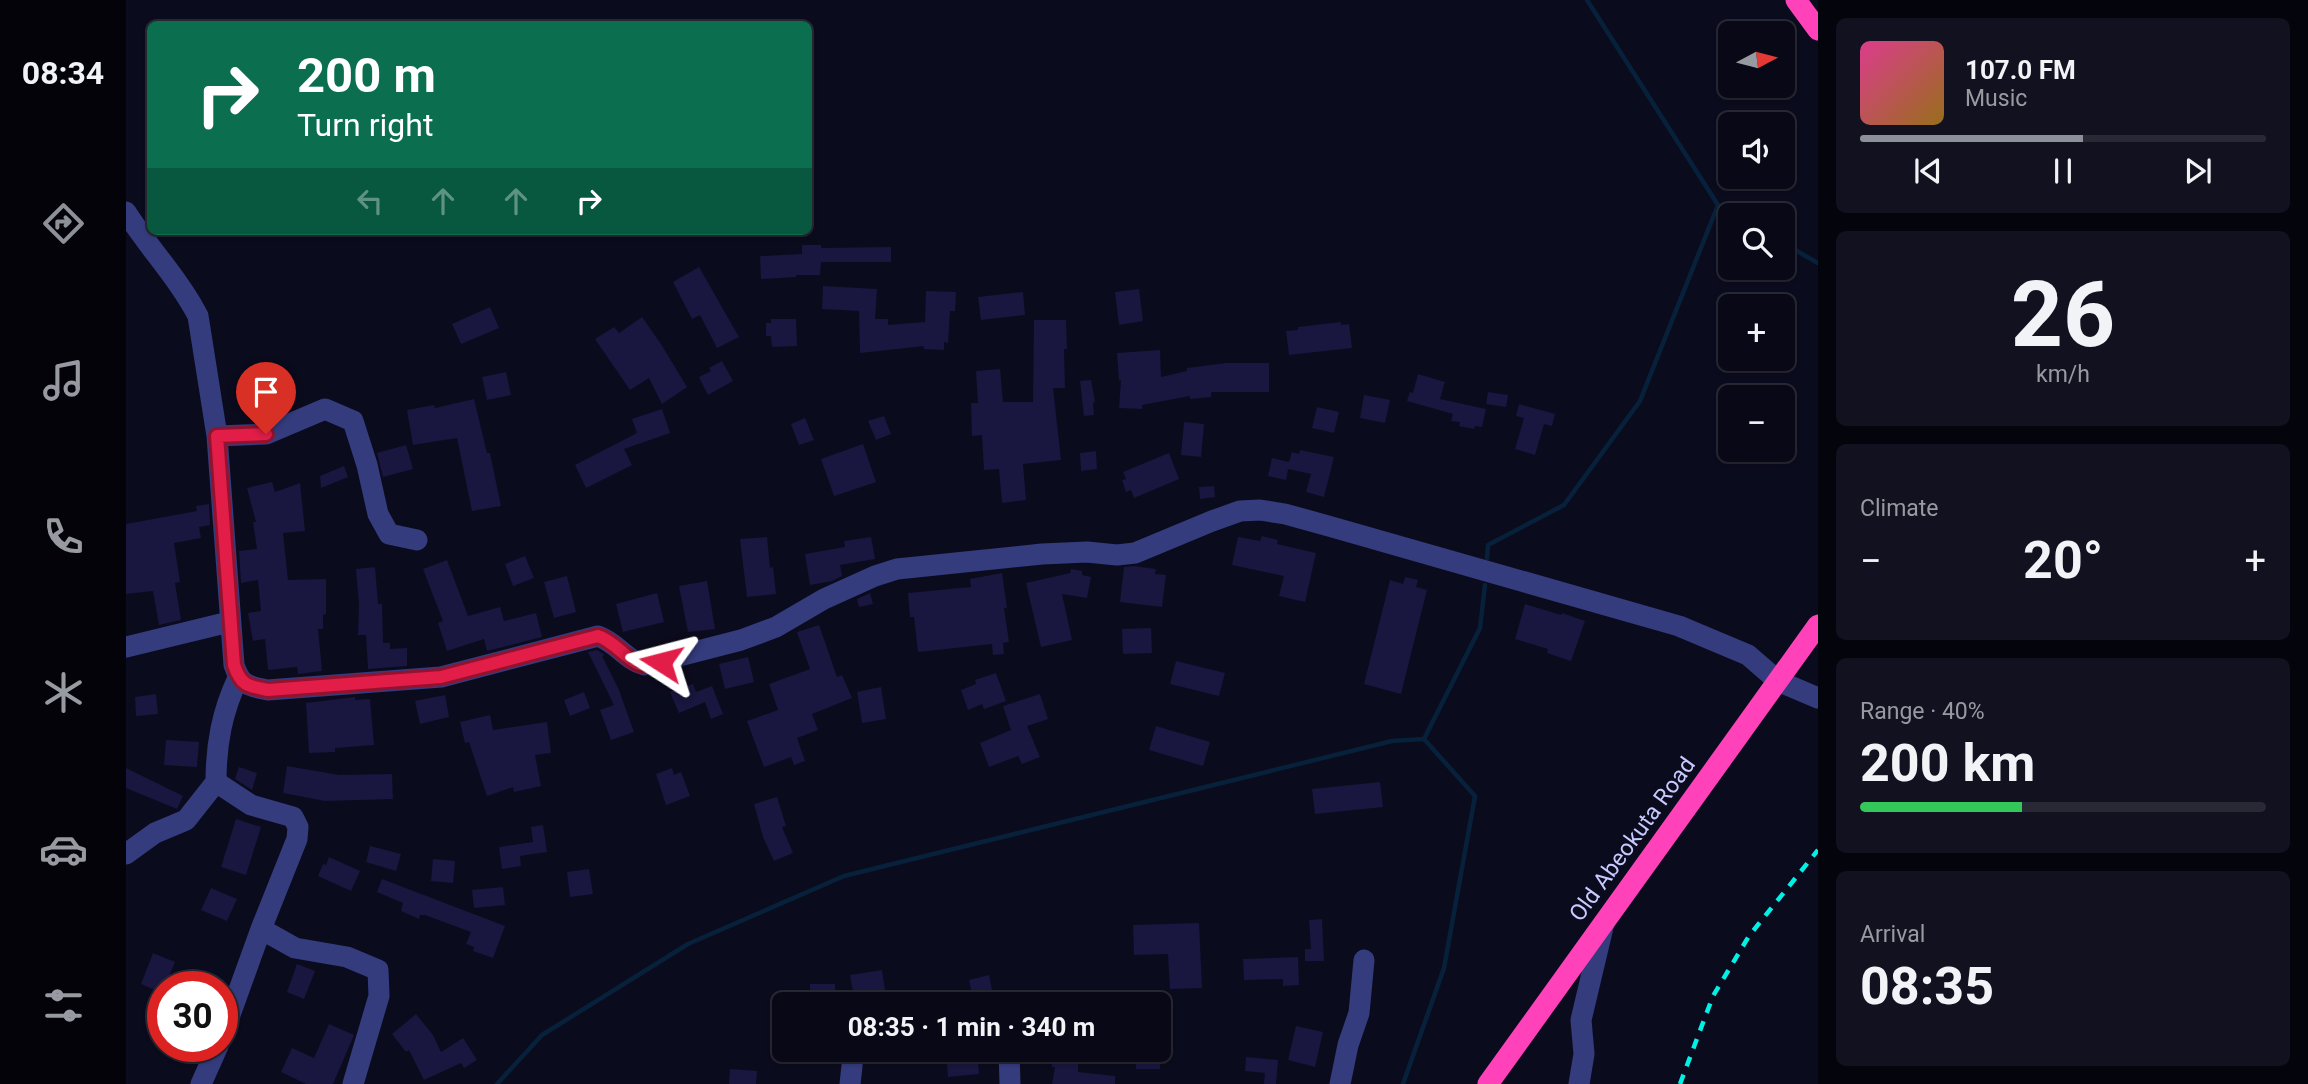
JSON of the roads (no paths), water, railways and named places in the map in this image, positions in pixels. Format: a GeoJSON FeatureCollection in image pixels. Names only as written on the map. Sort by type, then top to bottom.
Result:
{"type":"FeatureCollection","features":[{"type":"Feature","properties":{"kind":"highway"},"geometry":{"type":"LineString","coordinates":[[1796,0],[1818,30]]}},
{"type":"Feature","properties":{"kind":"highway","name":"Old Abeokuta Road"},"geometry":{"type":"LineString","coordinates":[[1488,1084],[1818,625]]}},
{"type":"Feature","properties":{"kind":"street"},"geometry":{"type":"LineString","coordinates":[[126,212],[198,316],[217,436],[234,665],[238,678],[248,686],[268,690],[441,677],[598,636],[607,639],[635,662],[644,665],[741,640],[776,626],[824,599],[897,569],[1042,554],[1135,553],[1240,511],[1260,510],[1332,527],[1679,626],[1748,655],[1778,681],[1818,698]]}},
{"type":"Feature","properties":{"kind":"street"},"geometry":{"type":"LineString","coordinates":[[217,436],[266,434],[326,409],[353,421],[378,514],[389,534],[417,540]]}},
{"type":"Feature","properties":{"kind":"street"},"geometry":{"type":"LineString","coordinates":[[126,647],[229,622]]}},
{"type":"Feature","properties":{"kind":"street"},"geometry":{"type":"LineString","coordinates":[[126,854],[155,833],[186,820],[216,782],[219,732],[227,702],[238,678]]}},
{"type":"Feature","properties":{"kind":"street"},"geometry":{"type":"LineString","coordinates":[[216,782],[251,805],[284,813],[297,821],[297,839],[238,993]]}},
{"type":"Feature","properties":{"kind":"street"},"geometry":{"type":"LineString","coordinates":[[1579,1084],[1584,1054],[1581,1020],[1605,921]]}},
{"type":"Feature","properties":{"kind":"street"},"geometry":{"type":"LineString","coordinates":[[261,929],[295,948],[346,957],[378,970],[379,996],[353,1084]]}},
{"type":"Feature","properties":{"kind":"street"},"geometry":{"type":"LineString","coordinates":[[1340,1084],[1348,1045],[1359,1013],[1364,960]]}},
{"type":"Feature","properties":{"kind":"street"},"geometry":{"type":"LineString","coordinates":[[201,1084],[211,1062]]}},
{"type":"Feature","properties":{"kind":"street"},"geometry":{"type":"LineString","coordinates":[[850,1084],[852,1062]]}},
{"type":"Feature","properties":{"kind":"street"},"geometry":{"type":"LineString","coordinates":[[1009,1062],[1010,1084]]}},
{"type":"Feature","properties":{"kind":"waterway"},"geometry":{"type":"LineString","coordinates":[[1587,0],[1718,205]]}},
{"type":"Feature","properties":{"kind":"waterway"},"geometry":{"type":"LineString","coordinates":[[1487,558],[1488,545],[1564,505],[1640,401],[1718,205]]}},
{"type":"Feature","properties":{"kind":"waterway"},"geometry":{"type":"LineString","coordinates":[[1795,250],[1818,263]]}},
{"type":"Feature","properties":{"kind":"waterway"},"geometry":{"type":"LineString","coordinates":[[1403,1084],[1444,968],[1475,796],[1424,739],[1480,628],[1485,585]]}},
{"type":"Feature","properties":{"kind":"waterway"},"geometry":{"type":"LineString","coordinates":[[497,1084],[542,1035],[688,944],[844,876],[1392,741],[1424,739]]}},
{"type":"Feature","properties":{"kind":"railway"},"geometry":{"type":"LineString","coordinates":[[1680,1084],[1713,996],[1749,936],[1818,850]]}}]}
